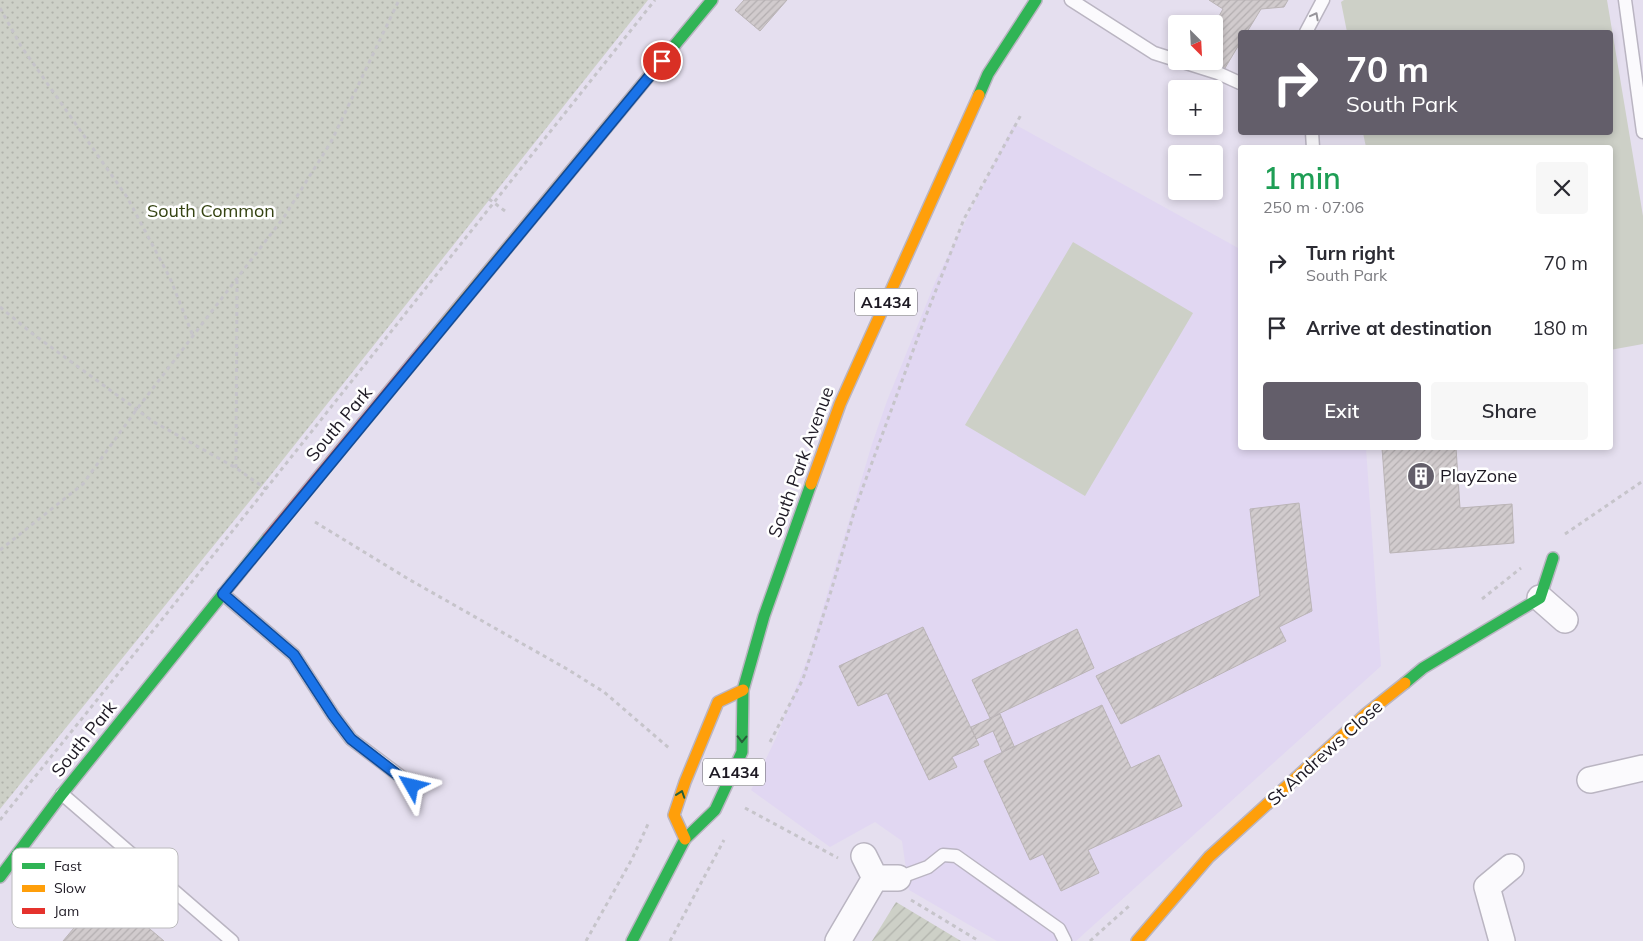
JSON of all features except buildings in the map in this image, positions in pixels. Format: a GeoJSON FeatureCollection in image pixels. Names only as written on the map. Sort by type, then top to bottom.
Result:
{"type":"FeatureCollection","features":[{"type":"Feature","properties":{"kind":"street","name":"South Park"},"geometry":{"type":"LineString","coordinates":[[22,848],[62,794],[223,594],[712,0]]}},
{"type":"Feature","properties":{"kind":"street","name":"South Park Avenue"},"geometry":{"type":"LineString","coordinates":[[632,941],[685,839],[715,810],[742,752],[743,690],[764,616],[840,404],[988,74],[1036,0]]}},
{"type":"Feature","properties":{"kind":"street"},"geometry":{"type":"LineString","coordinates":[[1553,558],[1540,598],[1565,620]]}},
{"type":"Feature","properties":{"kind":"street","name":"St Andrews Close"},"geometry":{"type":"LineString","coordinates":[[1137,941],[1209,857],[1366,714],[1423,668],[1540,598]]}},
{"type":"Feature","properties":{"kind":"street"},"geometry":{"type":"LineString","coordinates":[[685,839],[674,815],[685,782],[718,702],[743,690]]}},
{"type":"Feature","properties":{"kind":"street"},"geometry":{"type":"LineString","coordinates":[[1590,780],[1643,768]]}},
{"type":"Feature","properties":{"kind":"street"},"geometry":{"type":"LineString","coordinates":[[838,941],[886,878],[864,856]]}},
{"type":"Feature","properties":{"kind":"street","name":"South Park"},"geometry":{"type":"LineString","coordinates":[[0,877],[12,861]]}},
{"type":"Feature","properties":{"kind":"street"},"geometry":{"type":"LineString","coordinates":[[1502,941],[1488,887],[1511,867]]}},
{"type":"Feature","properties":{"kind":"lane"},"geometry":{"type":"LineString","coordinates":[[1071,0],[1154,53],[1168,57]]}},
{"type":"Feature","properties":{"kind":"lane"},"geometry":{"type":"LineString","coordinates":[[1307,30],[1324,0]]}},
{"type":"Feature","properties":{"kind":"lane"},"geometry":{"type":"LineString","coordinates":[[1625,0],[1643,132]]}},
{"type":"Feature","properties":{"kind":"lane"},"geometry":{"type":"LineString","coordinates":[[1208,70],[1238,82]]}},
{"type":"Feature","properties":{"kind":"lane"},"geometry":{"type":"LineString","coordinates":[[223,594],[294,655],[351,739],[412,786]]}},
{"type":"Feature","properties":{"kind":"lane"},"geometry":{"type":"LineString","coordinates":[[62,794],[124,848]]}},
{"type":"Feature","properties":{"kind":"lane"},"geometry":{"type":"LineString","coordinates":[[886,878],[928,867],[943,855],[956,856],[1059,929],[1065,941]]}},
{"type":"Feature","properties":{"kind":"lane"},"geometry":{"type":"LineString","coordinates":[[178,894],[232,941]]}},
{"type":"Feature","properties":{"kind":"path"},"geometry":{"type":"LineString","coordinates":[[0,550],[83,484],[136,410],[284,217],[331,142],[399,0]]}},
{"type":"Feature","properties":{"kind":"path"},"geometry":{"type":"LineString","coordinates":[[0,820],[655,0]]}},
{"type":"Feature","properties":{"kind":"path"},"geometry":{"type":"LineString","coordinates":[[0,8],[21,46],[127,197],[170,278],[193,336]]}},
{"type":"Feature","properties":{"kind":"path"},"geometry":{"type":"LineString","coordinates":[[768,746],[803,679],[855,509],[925,318],[964,219],[1022,113]]}},
{"type":"Feature","properties":{"kind":"path"},"geometry":{"type":"LineString","coordinates":[[236,278],[236,468]]}},
{"type":"Feature","properties":{"kind":"path"},"geometry":{"type":"LineString","coordinates":[[0,307],[33,334],[136,410],[236,468],[265,488]]}},
{"type":"Feature","properties":{"kind":"path"},"geometry":{"type":"LineString","coordinates":[[307,517],[410,580],[604,692],[670,748],[674,755]]}},
{"type":"Feature","properties":{"kind":"path"},"geometry":{"type":"LineString","coordinates":[[586,941],[632,859],[651,816]]}},
{"type":"Feature","properties":{"kind":"path"},"geometry":{"type":"LineString","coordinates":[[670,941],[725,839]]}},
{"type":"Feature","properties":{"kind":"shaded area"},"geometry":{"type":"Polygon","coordinates":[[[1014,124],[1238,248],[1238,450],[1366,450],[1381,666],[1076,941],[997,941],[909,890],[902,841],[875,822],[830,847],[751,790],[776,738],[809,655],[872,444],[887,401],[936,280],[1014,124]]]}},
{"type":"Feature","properties":{"kind":"green space","name":"South Common"},"geometry":{"type":"Polygon","coordinates":[[[0,0],[648,0],[262,486],[0,809],[0,0]]]}},
{"type":"Feature","properties":{"kind":"green space"},"geometry":{"type":"Polygon","coordinates":[[[1344,0],[1607,0],[1612,30],[1347,30],[1341,2],[1344,0]]]}},
{"type":"Feature","properties":{"kind":"green space"},"geometry":{"type":"Polygon","coordinates":[[[1613,36],[1643,216],[1643,344],[1613,349],[1613,145],[1366,145],[1363,135],[1613,135],[1613,36]]]}},
{"type":"Feature","properties":{"kind":"green space"},"geometry":{"type":"Polygon","coordinates":[[[1073,242],[1193,313],[1085,496],[965,425],[1073,242]]]}},
{"type":"Feature","properties":{"kind":"green space"},"geometry":{"type":"Polygon","coordinates":[[[896,902],[961,941],[872,941],[896,902]]]}},
{"type":"Feature","properties":{"kind":"traffic: fast"},"geometry":{"type":"LineString","coordinates":[[669,52],[712,0]]}},
{"type":"Feature","properties":{"kind":"traffic: fast"},"geometry":{"type":"LineString","coordinates":[[979,95],[988,74],[1036,0]]}},
{"type":"Feature","properties":{"kind":"traffic: fast"},"geometry":{"type":"LineString","coordinates":[[632,941],[685,839],[715,810],[742,752],[743,690],[764,616],[811,484]]}},
{"type":"Feature","properties":{"kind":"traffic: fast"},"geometry":{"type":"LineString","coordinates":[[22,848],[62,794],[268,538]]}},
{"type":"Feature","properties":{"kind":"traffic: fast"},"geometry":{"type":"LineString","coordinates":[[1405,683],[1423,668],[1540,598],[1553,558]]}},
{"type":"Feature","properties":{"kind":"traffic: fast"},"geometry":{"type":"LineString","coordinates":[[0,877],[12,861]]}},
{"type":"Feature","properties":{"kind":"traffic: slow"},"geometry":{"type":"LineString","coordinates":[[428,344],[669,52]]}},
{"type":"Feature","properties":{"kind":"traffic: slow"},"geometry":{"type":"LineString","coordinates":[[811,484],[840,404],[979,95]]}},
{"type":"Feature","properties":{"kind":"traffic: slow"},"geometry":{"type":"LineString","coordinates":[[1137,941],[1209,857],[1366,714],[1405,683]]}},
{"type":"Feature","properties":{"kind":"traffic: slow"},"geometry":{"type":"LineString","coordinates":[[685,839],[674,815],[685,782],[718,702],[743,690]]}},
{"type":"Feature","properties":{"kind":"traffic: jam"},"geometry":{"type":"LineString","coordinates":[[268,538],[428,344]]}},
{"type":"Feature","properties":{"kind":"place","name":"PlayZone"},"geometry":{"type":"Point","coordinates":[1421,476]}},
{"type":"Feature","properties":{"kind":"route"},"geometry":{"type":"LineString","coordinates":[[412,786],[351,739],[294,655],[223,594],[662,61]]}}]}
